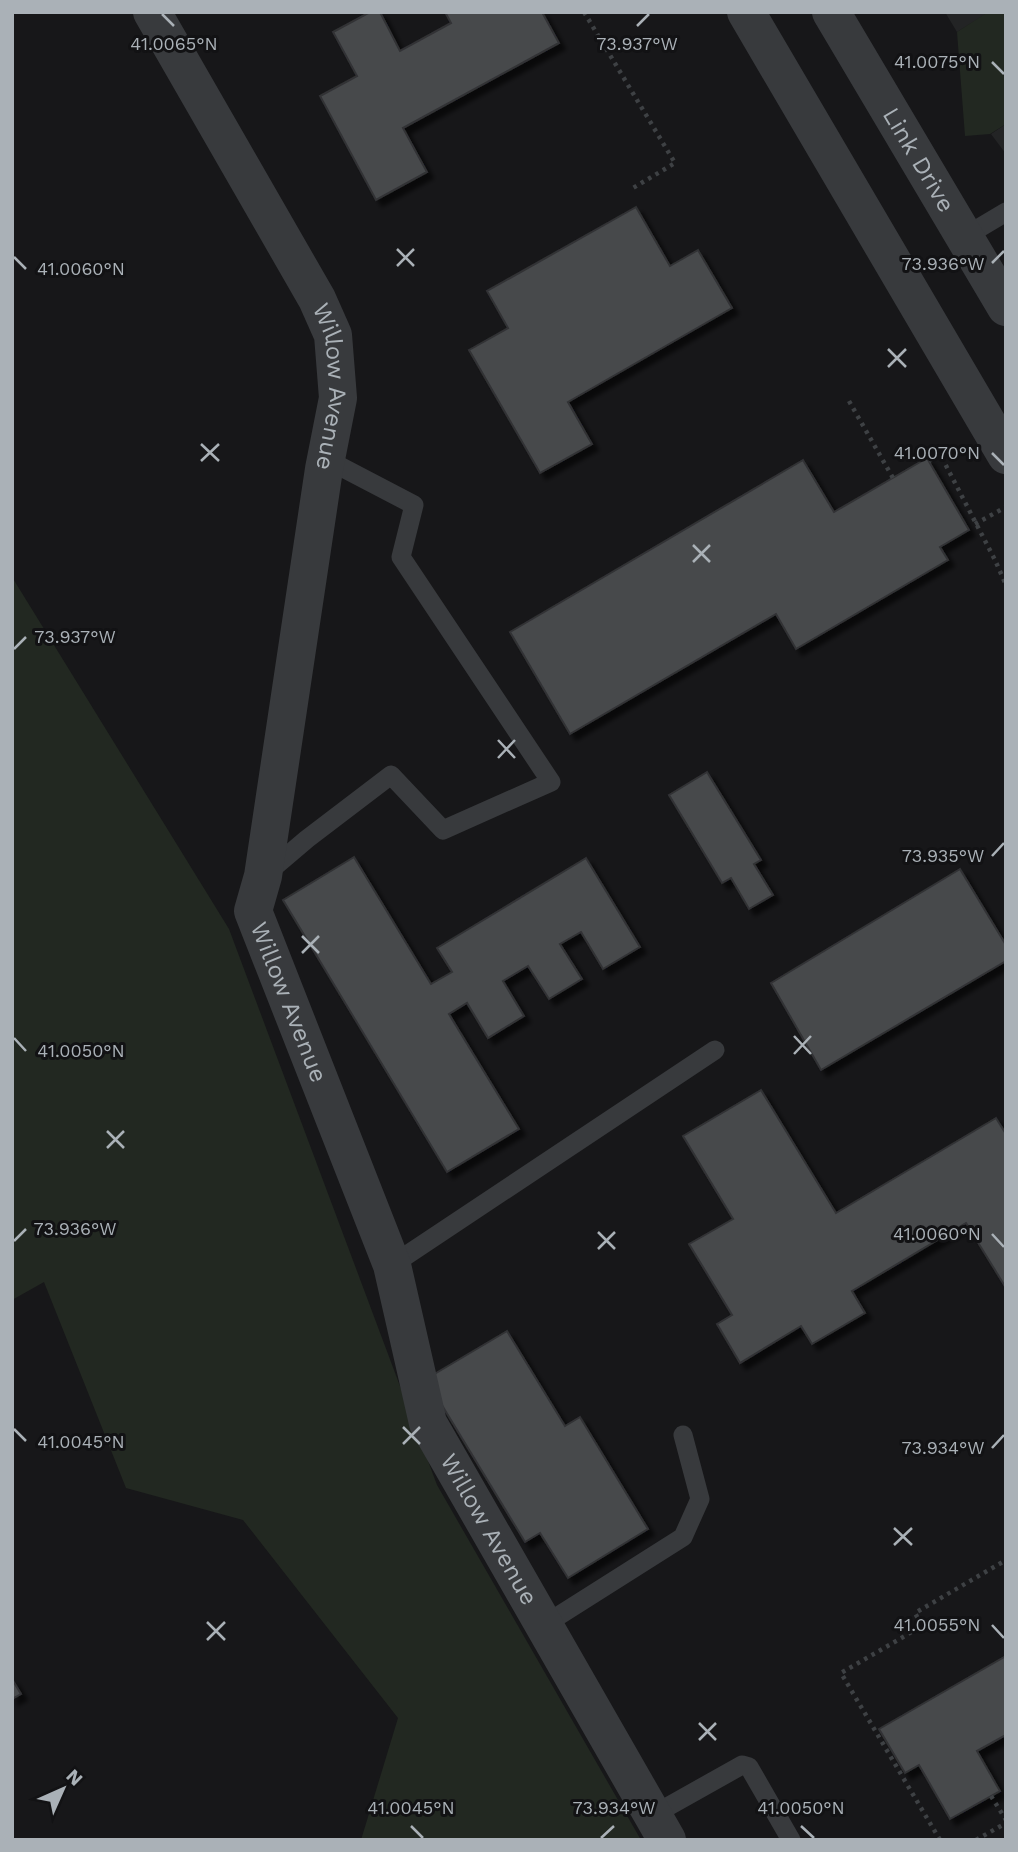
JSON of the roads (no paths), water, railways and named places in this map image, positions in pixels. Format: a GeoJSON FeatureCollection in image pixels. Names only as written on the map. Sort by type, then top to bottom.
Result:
{"type":"FeatureCollection","features":[{"type":"Feature","properties":{"kind":"street","name":"Willow Avenue"},"geometry":{"type":"LineString","coordinates":[[152,12],[317,299],[333,335],[338,397],[326,459],[263,876],[253,911],[393,1265],[428,1423],[660,1827]]}},
{"type":"Feature","properties":{"kind":"street"},"geometry":{"type":"LineString","coordinates":[[746,12],[1006,455]]}},
{"type":"Feature","properties":{"kind":"street","name":"Link Drive"},"geometry":{"type":"LineString","coordinates":[[831,12],[1006,307]]}},
{"type":"Feature","properties":{"kind":"lane"},"geometry":{"type":"LineString","coordinates":[[964,237],[1006,212]]}},
{"type":"Feature","properties":{"kind":"lane"},"geometry":{"type":"LineString","coordinates":[[263,876],[391,775],[443,830],[551,782],[401,557],[414,505],[326,459]]}},
{"type":"Feature","properties":{"kind":"lane"},"geometry":{"type":"LineString","coordinates":[[393,1265],[715,1050]]}},
{"type":"Feature","properties":{"kind":"lane"},"geometry":{"type":"LineString","coordinates":[[544,1625],[683,1537],[701,1499],[683,1435]]}},
{"type":"Feature","properties":{"kind":"lane"},"geometry":{"type":"LineString","coordinates":[[660,1827],[742,1765],[750,1767],[791,1840]]}}]}
